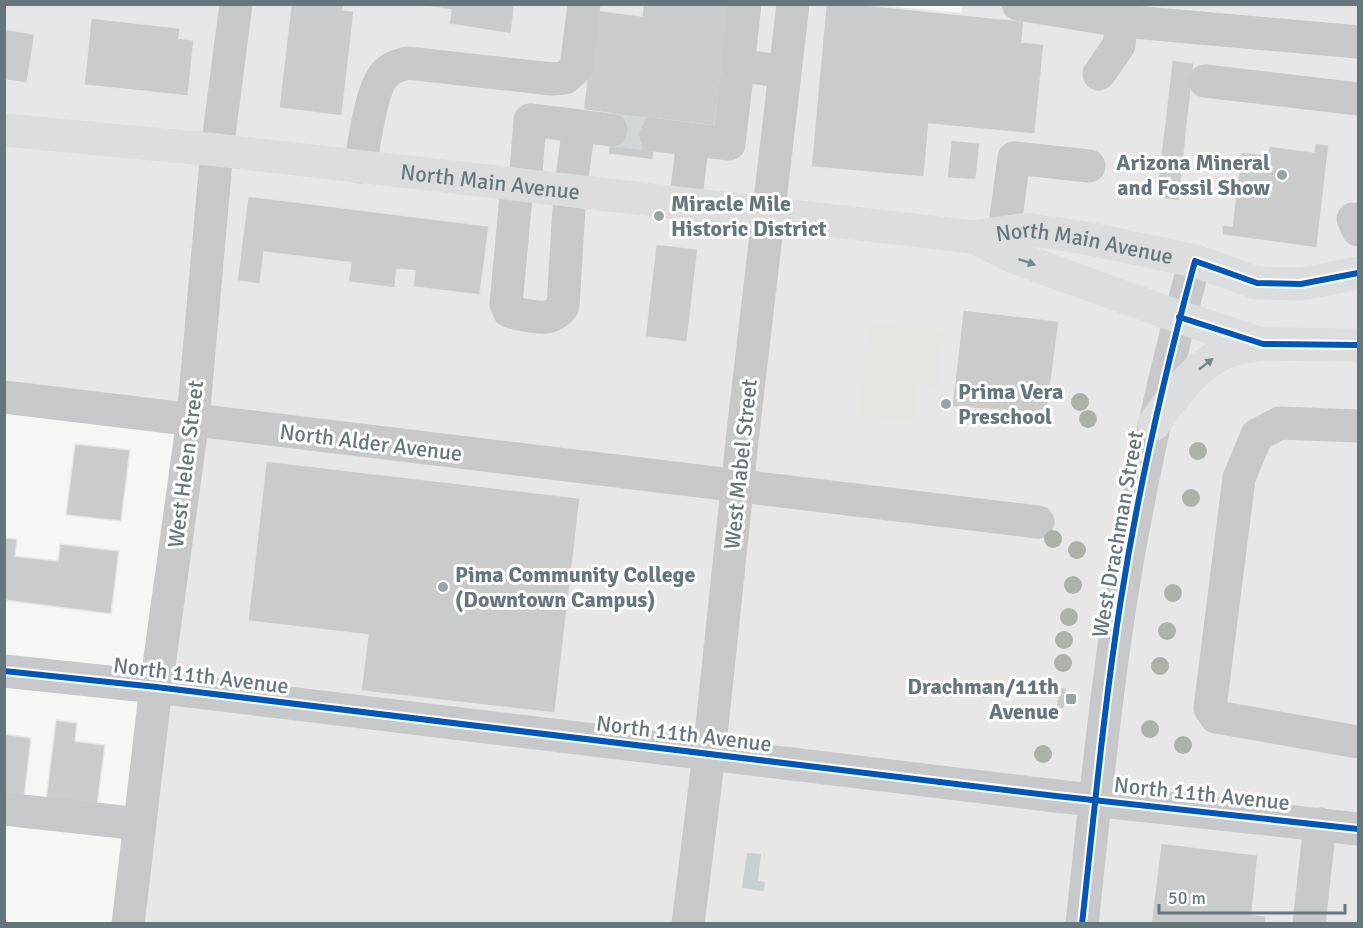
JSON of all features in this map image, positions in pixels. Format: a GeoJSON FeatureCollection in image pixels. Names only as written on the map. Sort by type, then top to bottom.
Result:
{"type":"FeatureCollection","features":[{"type":"Feature","properties":{"kind":"main road","name":"North Main Avenue"},"geometry":{"type":"LineString","coordinates":[[4,130],[217,150],[769,214],[989,235],[1027,229],[1086,238],[1195,261],[1257,284],[1301,284],[1359,273]]}},
{"type":"Feature","properties":{"kind":"main road","name":"North Main Avenue"},"geometry":{"type":"LineString","coordinates":[[989,235],[1016,258],[1179,317],[1263,344]]}},
{"type":"Feature","properties":{"kind":"main road"},"geometry":{"type":"LineString","coordinates":[[1154,424],[1187,380],[1214,358],[1234,349],[1263,344],[1359,345]]}},
{"type":"Feature","properties":{"kind":"street","name":"West Helen Street"},"geometry":{"type":"LineString","coordinates":[[128,924],[156,687],[193,420],[217,150],[236,4]]}},
{"type":"Feature","properties":{"kind":"street"},"geometry":{"type":"LineString","coordinates":[[360,167],[375,92],[384,74],[396,66],[407,63],[552,79],[565,78],[576,68],[584,4]]}},
{"type":"Feature","properties":{"kind":"street"},"geometry":{"type":"LineString","coordinates":[[656,135],[729,144],[745,4]]}},
{"type":"Feature","properties":{"kind":"street","name":"West Mabel Street"},"geometry":{"type":"LineString","coordinates":[[688,924],[793,4]]}},
{"type":"Feature","properties":{"kind":"street"},"geometry":{"type":"LineString","coordinates":[[1018,4],[1122,21],[1359,42]]}},
{"type":"Feature","properties":{"kind":"street"},"geometry":{"type":"LineString","coordinates":[[1099,74],[1119,45],[1122,21]]}},
{"type":"Feature","properties":{"kind":"street"},"geometry":{"type":"LineString","coordinates":[[738,66],[785,72]]}},
{"type":"Feature","properties":{"kind":"street"},"geometry":{"type":"LineString","coordinates":[[1205,81],[1359,99]]}},
{"type":"Feature","properties":{"kind":"street"},"geometry":{"type":"LineString","coordinates":[[579,126],[570,192],[563,306],[558,313],[549,318],[514,313],[509,311],[506,304],[530,120],[579,126],[611,130]]}},
{"type":"Feature","properties":{"kind":"street"},"geometry":{"type":"LineString","coordinates":[[732,123],[779,127]]}},
{"type":"Feature","properties":{"kind":"street"},"geometry":{"type":"LineString","coordinates":[[685,205],[693,140]]}},
{"type":"Feature","properties":{"kind":"street"},"geometry":{"type":"LineString","coordinates":[[989,235],[1014,158],[1089,166]]}},
{"type":"Feature","properties":{"kind":"street","name":"West Drachman Street"},"geometry":{"type":"LineString","coordinates":[[1082,924],[1121,600],[1154,424],[1179,317],[1195,261]]}},
{"type":"Feature","properties":{"kind":"street","name":"North Alder Avenue"},"geometry":{"type":"LineString","coordinates":[[4,397],[1038,522]]}},
{"type":"Feature","properties":{"kind":"street"},"geometry":{"type":"LineString","coordinates":[[1359,426],[1280,423],[1257,435],[1239,478],[1210,708],[1216,717],[1359,742]]}},
{"type":"Feature","properties":{"kind":"street","name":"North 11th Avenue"},"geometry":{"type":"LineString","coordinates":[[4,671],[1359,829]]}},
{"type":"Feature","properties":{"kind":"street"},"geometry":{"type":"LineString","coordinates":[[4,809],[140,824]]}},
{"type":"Feature","properties":{"kind":"street"},"geometry":{"type":"LineString","coordinates":[[1309,924],[1320,824]]}},
{"type":"Feature","properties":{"kind":"shaded area"},"geometry":{"type":"Polygon","coordinates":[[[862,4],[961,13],[963,4],[1358,5],[1358,923],[133,923],[198,418],[5,400],[4,5],[862,4]]]}},
{"type":"Feature","properties":{"kind":"shaded area"},"geometry":{"type":"Polygon","coordinates":[[[869,324],[943,331],[937,386],[917,384],[914,421],[859,415],[869,324]]]}},
{"type":"Feature","properties":{"kind":"shaded area"},"geometry":{"type":"Polygon","coordinates":[[[747,853],[761,854],[758,881],[765,882],[764,891],[742,888],[747,853]]]}},
{"type":"Feature","properties":{"kind":"building"},"geometry":{"type":"Polygon","coordinates":[[[291,4],[344,4],[343,10],[354,11],[342,116],[279,108],[291,4]]]}},
{"type":"Feature","properties":{"kind":"building"},"geometry":{"type":"Polygon","coordinates":[[[411,4],[515,4],[511,34],[449,24],[451,10],[411,4]]]}},
{"type":"Feature","properties":{"kind":"building"},"geometry":{"type":"Polygon","coordinates":[[[643,4],[730,4],[715,126],[658,119],[653,160],[608,154],[613,114],[583,110],[596,10],[642,16],[643,4]]]}},
{"type":"Feature","properties":{"kind":"building"},"geometry":{"type":"Polygon","coordinates":[[[826,4],[856,4],[1024,21],[1022,42],[1044,44],[1035,134],[929,124],[924,177],[811,167],[826,4]]]}},
{"type":"Feature","properties":{"kind":"building"},"geometry":{"type":"Polygon","coordinates":[[[91,18],[180,28],[179,38],[194,40],[188,96],[84,85],[91,18]]]}},
{"type":"Feature","properties":{"kind":"building"},"geometry":{"type":"Polygon","coordinates":[[[4,29],[35,34],[27,83],[4,80],[4,29]]]}},
{"type":"Feature","properties":{"kind":"building"},"geometry":{"type":"Polygon","coordinates":[[[1172,60],[1194,63],[1179,201],[1156,198],[1172,60]]]}},
{"type":"Feature","properties":{"kind":"building"},"geometry":{"type":"Polygon","coordinates":[[[951,140],[980,143],[976,180],[947,178],[951,140]]]}},
{"type":"Feature","properties":{"kind":"building","name":"Arizona Mineral and Fossil Show"},"geometry":{"type":"Polygon","coordinates":[[[1315,143],[1329,145],[1317,248],[1222,235],[1222,225],[1232,226],[1241,152],[1268,155],[1269,146],[1314,152],[1315,143]]]}},
{"type":"Feature","properties":{"kind":"building"},"geometry":{"type":"Polygon","coordinates":[[[248,196],[489,226],[480,295],[413,287],[415,271],[397,269],[395,288],[348,282],[351,263],[264,252],[260,284],[237,281],[248,196]]]}},
{"type":"Feature","properties":{"kind":"building"},"geometry":{"type":"Polygon","coordinates":[[[656,244],[698,249],[687,342],[645,337],[656,244]]]}},
{"type":"Feature","properties":{"kind":"building"},"geometry":{"type":"Polygon","coordinates":[[[963,310],[1059,321],[1047,413],[952,407],[963,310]]]}},
{"type":"Feature","properties":{"kind":"building"},"geometry":{"type":"Polygon","coordinates":[[[75,444],[130,450],[121,521],[66,515],[75,444]]]}},
{"type":"Feature","properties":{"kind":"building"},"geometry":{"type":"Polygon","coordinates":[[[266,461],[580,498],[555,713],[361,691],[368,635],[248,621],[266,461]]]}},
{"type":"Feature","properties":{"kind":"building"},"geometry":{"type":"Polygon","coordinates":[[[4,538],[17,539],[15,556],[58,561],[60,544],[119,551],[111,614],[4,600],[4,538]]]}},
{"type":"Feature","properties":{"kind":"building"},"geometry":{"type":"Polygon","coordinates":[[[1059,687],[1067,688],[1064,709],[1056,708],[1059,687]]]}},
{"type":"Feature","properties":{"kind":"building"},"geometry":{"type":"Polygon","coordinates":[[[56,720],[77,723],[75,741],[105,745],[97,806],[46,800],[56,720]]]}},
{"type":"Feature","properties":{"kind":"building"},"geometry":{"type":"Polygon","coordinates":[[[4,734],[31,738],[24,798],[4,796],[4,734]]]}},
{"type":"Feature","properties":{"kind":"building"},"geometry":{"type":"Polygon","coordinates":[[[1161,843],[1258,855],[1252,914],[1266,916],[1266,924],[1151,924],[1161,843]]]}},
{"type":"Feature","properties":{"kind":"tunnel"},"geometry":{"type":"LineString","coordinates":[[611,130],[656,135]]}},
{"type":"Feature","properties":{"kind":"cycle path"},"geometry":{"type":"LineString","coordinates":[[1082,924],[1109,680],[1128,556],[1173,345],[1195,261],[1257,283],[1301,284],[1358,273]]}},
{"type":"Feature","properties":{"kind":"cycle path"},"geometry":{"type":"LineString","coordinates":[[1179,317],[1263,344],[1358,345]]}},
{"type":"Feature","properties":{"kind":"cycle path"},"geometry":{"type":"LineString","coordinates":[[4,671],[156,687],[1056,796],[1358,829]]}},
{"type":"Feature","properties":{"kind":"place","name":"Arizona Mineral and Fossil Show"},"geometry":{"type":"Point","coordinates":[1282,175]}},
{"type":"Feature","properties":{"kind":"place","name":"Miracle Mile Historic District"},"geometry":{"type":"Point","coordinates":[659,216]}},
{"type":"Feature","properties":{"kind":"place","name":"Prima Vera Preschool"},"geometry":{"type":"Point","coordinates":[946,404]}},
{"type":"Feature","properties":{"kind":"place","name":"Pima Community College (Downtown Campus)"},"geometry":{"type":"Point","coordinates":[443,587]}},
{"type":"Feature","properties":{"kind":"place","name":"Drachman/11th Avenue"},"geometry":{"type":"Point","coordinates":[1071,699]}}]}
